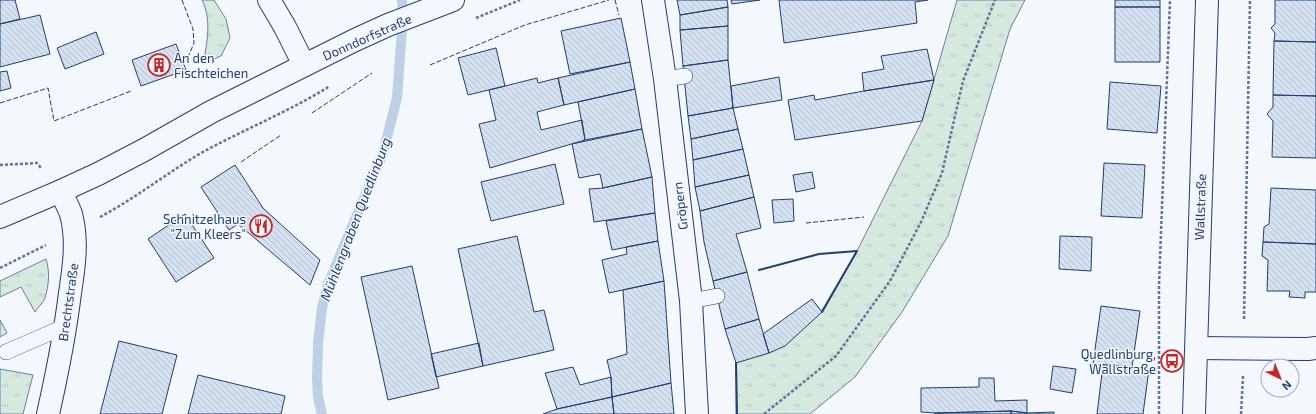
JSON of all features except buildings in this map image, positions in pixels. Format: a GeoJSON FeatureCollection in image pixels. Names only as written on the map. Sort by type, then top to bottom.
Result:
{"type":"FeatureCollection","features":[{"type":"Feature","properties":{"kind":"main road"},"geometry":{"type":"LineString","coordinates":[[0,217],[61,191],[144,150],[211,112],[304,66],[285,27],[269,0]]}},
{"type":"Feature","properties":{"kind":"main road","name":"Donndorfstraße"},"geometry":{"type":"LineString","coordinates":[[304,66],[388,25],[453,0]]}},
{"type":"Feature","properties":{"kind":"main road","name":"Gröpern"},"geometry":{"type":"LineString","coordinates":[[653,0],[675,78],[691,301],[697,414]]}},
{"type":"Feature","properties":{"kind":"main road","name":"Wallstraße"},"geometry":{"type":"LineString","coordinates":[[1194,414],[1207,0]]}},
{"type":"Feature","properties":{"kind":"main road","name":"Brechtstraße"},"geometry":{"type":"LineString","coordinates":[[48,414],[66,326],[74,268],[74,231],[70,214],[61,191]]}},
{"type":"Feature","properties":{"kind":"main road"},"geometry":{"type":"LineString","coordinates":[[1197,348],[1316,348]]}},
{"type":"Feature","properties":{"kind":"lane"},"geometry":{"type":"LineString","coordinates":[[691,301],[717,296]]}},
{"type":"Feature","properties":{"kind":"lane"},"geometry":{"type":"LineString","coordinates":[[6,352],[66,326]]}},
{"type":"Feature","properties":{"kind":"path"},"geometry":{"type":"LineString","coordinates":[[764,414],[836,356],[890,281],[921,222],[942,173],[963,81],[994,0]]}},
{"type":"Feature","properties":{"kind":"path"},"geometry":{"type":"LineString","coordinates":[[1159,414],[1159,285],[1170,0]]}},
{"type":"Feature","properties":{"kind":"path"},"geometry":{"type":"LineString","coordinates":[[1241,414],[1244,348],[1250,0]]}},
{"type":"Feature","properties":{"kind":"path"},"geometry":{"type":"LineString","coordinates":[[0,268],[118,208],[202,152],[308,100]]}},
{"type":"Feature","properties":{"kind":"green space"},"geometry":{"type":"Polygon","coordinates":[[[202,0],[214,0],[226,19],[230,38],[221,56],[203,64],[208,24],[207,15],[202,0]]]}},
{"type":"Feature","properties":{"kind":"green space"},"geometry":{"type":"Polygon","coordinates":[[[957,0],[1025,0],[1010,29],[948,236],[902,312],[855,377],[810,414],[736,414],[736,363],[821,312],[857,251],[922,121],[957,0]]]}},
{"type":"Feature","properties":{"kind":"green space"},"geometry":{"type":"Polygon","coordinates":[[[46,259],[48,278],[45,298],[35,312],[21,287],[0,297],[0,281],[46,259]]]}},
{"type":"Feature","properties":{"kind":"green space"},"geometry":{"type":"Polygon","coordinates":[[[0,320],[7,333],[0,337],[0,320]]]}},
{"type":"Feature","properties":{"kind":"green space"},"geometry":{"type":"Polygon","coordinates":[[[0,369],[33,375],[23,414],[0,414],[0,369]]]}},
{"type":"Feature","properties":{"kind":"waterway","name":"Mühlengraben Quedlinburg"},"geometry":{"type":"LineString","coordinates":[[322,414],[318,397],[317,379],[318,344],[322,308],[328,284],[383,153],[397,98],[403,16],[402,0]]}},
{"type":"Feature","properties":{"kind":"fence"},"geometry":{"type":"LineString","coordinates":[[182,0],[193,29],[194,43],[186,62]]}},
{"type":"Feature","properties":{"kind":"fence"},"geometry":{"type":"LineString","coordinates":[[430,65],[525,25],[609,0]]}},
{"type":"Feature","properties":{"kind":"fence"},"geometry":{"type":"LineString","coordinates":[[615,0],[619,15]]}},
{"type":"Feature","properties":{"kind":"fence"},"geometry":{"type":"LineString","coordinates":[[312,113],[372,73]]}},
{"type":"Feature","properties":{"kind":"fence"},"geometry":{"type":"LineString","coordinates":[[0,103],[48,88],[54,121],[131,91]]}},
{"type":"Feature","properties":{"kind":"fence"},"geometry":{"type":"LineString","coordinates":[[241,162],[281,135]]}},
{"type":"Feature","properties":{"kind":"fence"},"geometry":{"type":"LineString","coordinates":[[806,223],[864,217]]}},
{"type":"Feature","properties":{"kind":"wall"},"geometry":{"type":"LineString","coordinates":[[759,270],[819,254],[857,251],[822,312]]}},
{"type":"Feature","properties":{"kind":"wall"},"geometry":{"type":"LineString","coordinates":[[736,363],[737,414]]}},
{"type":"Feature","properties":{"kind":"place","name":"An den Fischteichen"},"geometry":{"type":"Point","coordinates":[159,65]}},
{"type":"Feature","properties":{"kind":"place","name":"Schnitzelhaus \"Zum Kleers\""},"geometry":{"type":"Point","coordinates":[261,226]}},
{"type":"Feature","properties":{"kind":"place","name":"Quedlinburg, Wallstraße"},"geometry":{"type":"Point","coordinates":[1172,361]}}]}
